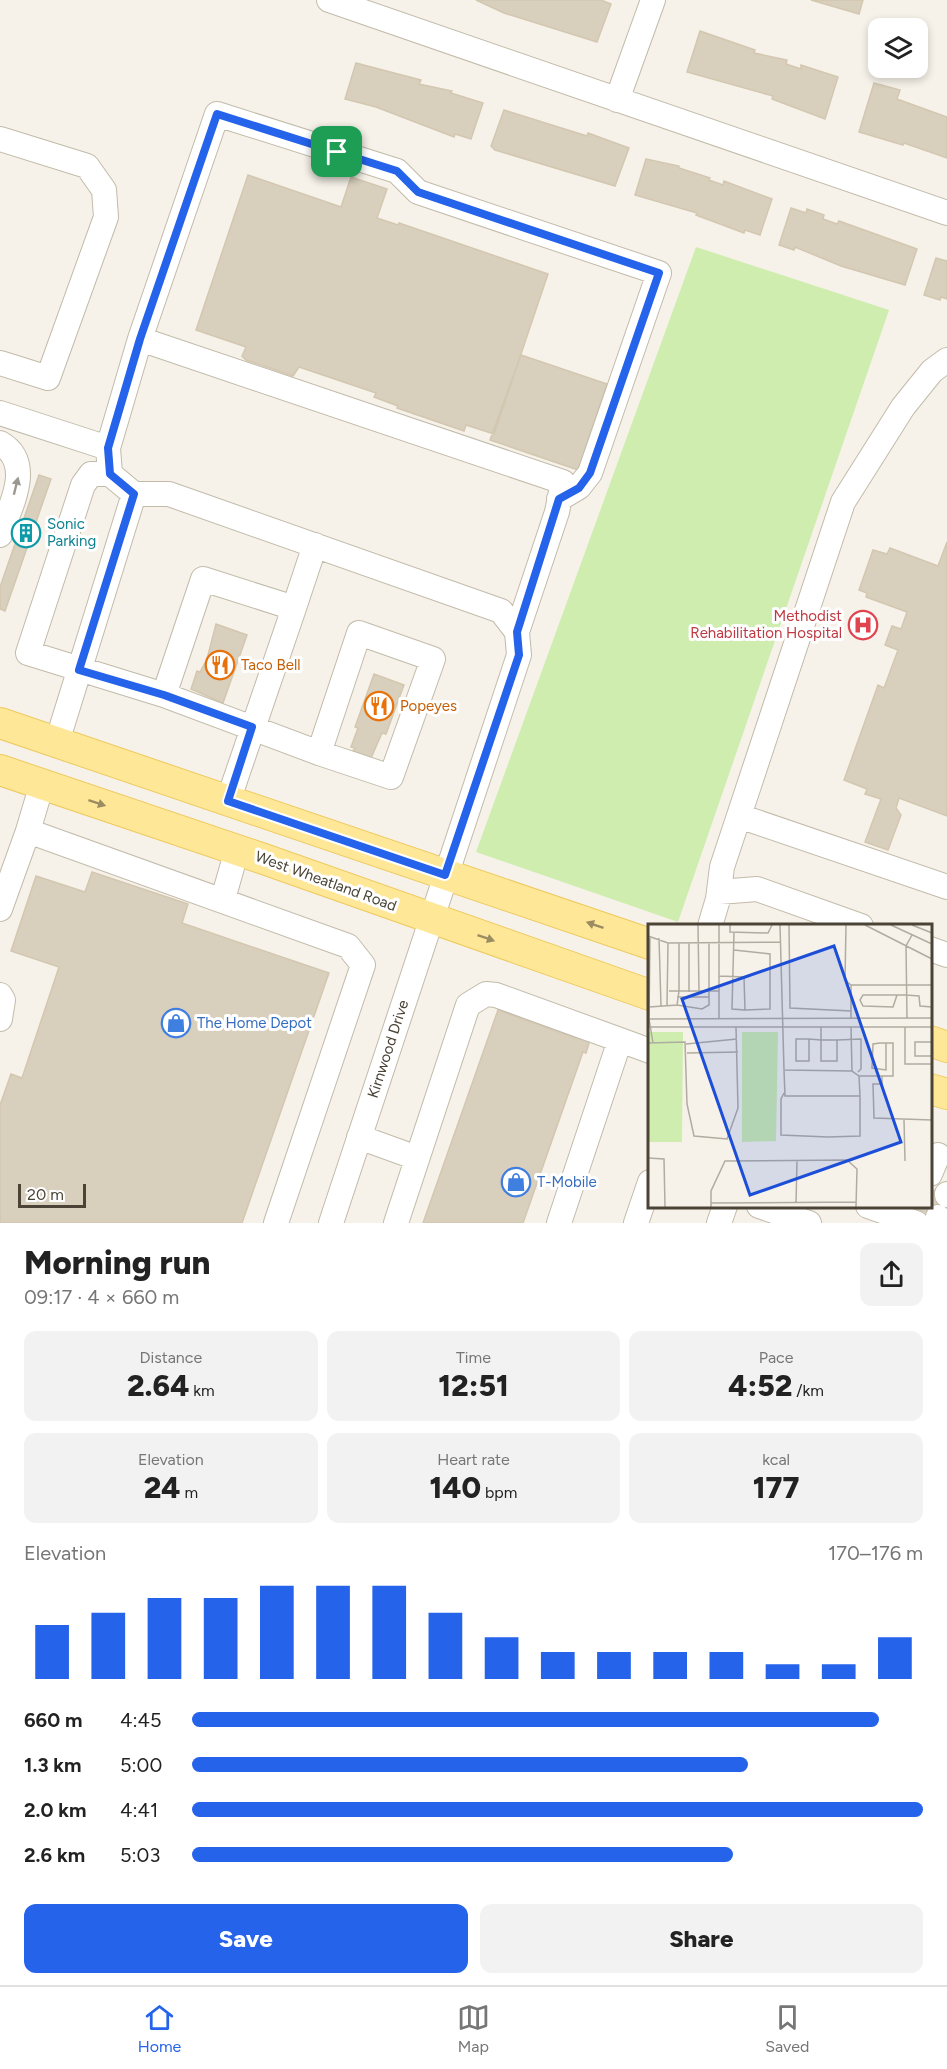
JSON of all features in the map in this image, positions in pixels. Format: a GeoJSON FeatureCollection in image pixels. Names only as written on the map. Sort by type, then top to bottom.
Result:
{"type":"FeatureCollection","features":[{"type":"Feature","properties":{"kind":"main road"},"geometry":{"type":"LineString","coordinates":[[0,723],[648,943]]}},
{"type":"Feature","properties":{"kind":"main road"},"geometry":{"type":"LineString","coordinates":[[42,784],[57,742]]}},
{"type":"Feature","properties":{"kind":"main road","name":"West Wheatland Road"},"geometry":{"type":"LineString","coordinates":[[0,770],[237,850],[648,994]]}},
{"type":"Feature","properties":{"kind":"main road"},"geometry":{"type":"LineString","coordinates":[[932,1042],[947,1047]]}},
{"type":"Feature","properties":{"kind":"main road"},"geometry":{"type":"LineString","coordinates":[[932,1090],[947,1094]]}},
{"type":"Feature","properties":{"kind":"street"},"geometry":{"type":"LineString","coordinates":[[330,0],[947,213]]}},
{"type":"Feature","properties":{"kind":"street"},"geometry":{"type":"LineString","coordinates":[[617,100],[653,0]]}},
{"type":"Feature","properties":{"kind":"street"},"geometry":{"type":"LineString","coordinates":[[110,474],[108,448],[140,339],[217,114],[397,171],[418,192],[659,273],[590,473],[579,488],[559,499]]}},
{"type":"Feature","properties":{"kind":"street"},"geometry":{"type":"LineString","coordinates":[[0,139],[87,166],[104,190],[106,216],[48,378],[0,363]]}},
{"type":"Feature","properties":{"kind":"street"},"geometry":{"type":"LineString","coordinates":[[140,339],[563,482],[559,499]]}},
{"type":"Feature","properties":{"kind":"street"},"geometry":{"type":"LineString","coordinates":[[711,924],[722,867],[843,502],[903,407],[932,371],[947,360]]}},
{"type":"Feature","properties":{"kind":"street"},"geometry":{"type":"LineString","coordinates":[[0,413],[108,448]]}},
{"type":"Feature","properties":{"kind":"street"},"geometry":{"type":"LineString","coordinates":[[0,443],[8,448],[16,459],[19,472],[17,486],[0,535]]}},
{"type":"Feature","properties":{"kind":"street"},"geometry":{"type":"LineString","coordinates":[[319,753],[359,633],[433,658],[392,777],[319,753],[164,695],[28,653],[83,484],[91,474],[110,474],[134,494],[169,494],[501,611],[517,632]]}},
{"type":"Feature","properties":{"kind":"street"},"geometry":{"type":"LineString","coordinates":[[57,742],[134,494]]}},
{"type":"Feature","properties":{"kind":"street","name":"Kirnwood Drive"},"geometry":{"type":"LineString","coordinates":[[331,1223],[519,655],[517,632],[559,499]]}},
{"type":"Feature","properties":{"kind":"street"},"geometry":{"type":"LineString","coordinates":[[228,801],[315,545]]}},
{"type":"Feature","properties":{"kind":"street"},"geometry":{"type":"LineString","coordinates":[[164,695],[203,579],[294,608]]}},
{"type":"Feature","properties":{"kind":"street"},"geometry":{"type":"LineString","coordinates":[[0,909],[42,784]]}},
{"type":"Feature","properties":{"kind":"street"},"geometry":{"type":"LineString","coordinates":[[739,816],[947,887]]}},
{"type":"Feature","properties":{"kind":"street"},"geometry":{"type":"LineString","coordinates":[[28,831],[223,899],[348,946],[363,965],[276,1223]]}},
{"type":"Feature","properties":{"kind":"street"},"geometry":{"type":"LineString","coordinates":[[223,899],[237,850]]}},
{"type":"Feature","properties":{"kind":"street"},"geometry":{"type":"LineString","coordinates":[[719,891],[757,889],[855,924]]}},
{"type":"Feature","properties":{"kind":"street"},"geometry":{"type":"LineString","coordinates":[[932,950],[947,955]]}},
{"type":"Feature","properties":{"kind":"street"},"geometry":{"type":"LineString","coordinates":[[396,1223],[468,1005],[476,998],[486,994],[496,995],[648,1050]]}},
{"type":"Feature","properties":{"kind":"street"},"geometry":{"type":"LineString","coordinates":[[0,995],[3,1000],[0,1019]]}},
{"type":"Feature","properties":{"kind":"street"},"geometry":{"type":"LineString","coordinates":[[559,1223],[620,1040]]}},
{"type":"Feature","properties":{"kind":"street"},"geometry":{"type":"LineString","coordinates":[[359,1137],[417,1158]]}},
{"type":"Feature","properties":{"kind":"street"},"geometry":{"type":"LineString","coordinates":[[636,1223],[648,1188]]}},
{"type":"Feature","properties":{"kind":"street"},"geometry":{"type":"LineString","coordinates":[[719,1223],[724,1208]]}},
{"type":"Feature","properties":{"kind":"street"},"geometry":{"type":"LineString","coordinates":[[764,1208],[809,1223]]}},
{"type":"Feature","properties":{"kind":"street"},"geometry":{"type":"LineString","coordinates":[[886,1208],[923,1212]]}},
{"type":"Feature","properties":{"kind":"green space"},"geometry":{"type":"Polygon","coordinates":[[[696,247],[889,310],[678,922],[476,852],[696,247]]]}},
{"type":"Feature","properties":{"kind":"building"},"geometry":{"type":"Polygon","coordinates":[[[476,0],[601,0],[611,4],[597,42],[504,13],[476,0]]]}},
{"type":"Feature","properties":{"kind":"building"},"geometry":{"type":"Polygon","coordinates":[[[811,0],[863,0],[859,14],[811,0]]]}},
{"type":"Feature","properties":{"kind":"building"},"geometry":{"type":"Polygon","coordinates":[[[700,31],[755,50],[754,53],[787,60],[786,64],[801,69],[801,65],[838,77],[825,119],[772,99],[773,96],[687,72],[700,31]]]}},
{"type":"Feature","properties":{"kind":"building"},"geometry":{"type":"Polygon","coordinates":[[[356,63],[421,80],[419,84],[452,91],[451,93],[483,103],[471,139],[455,134],[454,137],[376,107],[345,99],[356,63]]]}},
{"type":"Feature","properties":{"kind":"building"},"geometry":{"type":"Polygon","coordinates":[[[874,83],[900,90],[897,99],[947,117],[947,158],[904,143],[903,145],[859,132],[874,83]]]}},
{"type":"Feature","properties":{"kind":"building"},"geometry":{"type":"Polygon","coordinates":[[[504,110],[587,136],[588,133],[629,148],[615,186],[495,150],[491,146],[504,110]]]}},
{"type":"Feature","properties":{"kind":"building"},"geometry":{"type":"Polygon","coordinates":[[[646,159],[679,166],[679,168],[710,178],[709,180],[723,185],[724,181],[772,199],[760,235],[745,230],[744,233],[696,215],[697,213],[635,195],[646,159]]]}},
{"type":"Feature","properties":{"kind":"building"},"geometry":{"type":"Polygon","coordinates":[[[248,175],[341,207],[351,177],[387,189],[377,218],[398,225],[399,223],[548,274],[494,434],[466,425],[464,431],[397,408],[398,406],[374,397],[376,393],[299,367],[293,376],[246,360],[242,356],[246,347],[196,330],[248,175]]]}},
{"type":"Feature","properties":{"kind":"building"},"geometry":{"type":"Polygon","coordinates":[[[791,208],[806,213],[807,209],[824,215],[823,219],[837,224],[839,221],[917,249],[905,285],[841,266],[795,247],[794,250],[779,245],[791,208]]]}},
{"type":"Feature","properties":{"kind":"building"},"geometry":{"type":"Polygon","coordinates":[[[936,258],[947,261],[947,299],[941,297],[940,300],[924,295],[936,258]]]}},
{"type":"Feature","properties":{"kind":"building"},"geometry":{"type":"Polygon","coordinates":[[[521,355],[607,384],[578,470],[490,440],[521,355]]]}},
{"type":"Feature","properties":{"kind":"building","name":"Sonic Parking"},"geometry":{"type":"Polygon","coordinates":[[[39,475],[51,479],[5,611],[0,609],[0,587],[39,475]]]}},
{"type":"Feature","properties":{"kind":"building"},"geometry":{"type":"Polygon","coordinates":[[[947,542],[947,816],[899,798],[896,808],[901,815],[888,850],[865,842],[881,799],[865,794],[867,789],[844,780],[878,685],[884,688],[898,650],[885,645],[892,626],[901,629],[907,612],[866,597],[867,593],[859,590],[873,550],[887,554],[890,548],[938,566],[947,542]]]}},
{"type":"Feature","properties":{"kind":"building","name":"Taco Bell"},"geometry":{"type":"Polygon","coordinates":[[[216,624],[247,635],[223,703],[191,689],[197,671],[200,672],[207,659],[216,624]]]}},
{"type":"Feature","properties":{"kind":"building","name":"Popeyes"},"geometry":{"type":"Polygon","coordinates":[[[374,674],[404,685],[386,734],[382,733],[371,758],[353,751],[355,748],[351,747],[358,728],[355,727],[374,674]]]}},
{"type":"Feature","properties":{"kind":"building","name":"The Home Depot"},"geometry":{"type":"Polygon","coordinates":[[[92,872],[188,904],[182,923],[329,973],[242,1223],[0,1223],[0,1105],[11,1074],[22,1078],[59,967],[11,951],[36,876],[85,892],[92,872]]]}},
{"type":"Feature","properties":{"kind":"building"},"geometry":{"type":"Polygon","coordinates":[[[498,1010],[576,1038],[577,1035],[590,1040],[586,1053],[583,1052],[523,1223],[423,1223],[498,1010]]]}},
{"type":"Feature","properties":{"kind":"building"},"geometry":{"type":"Polygon","coordinates":[[[932,1190],[947,1195],[947,1220],[914,1208],[932,1208],[932,1190]]]}},
{"type":"Feature","properties":{"kind":"place","name":"Sonic Parking"},"geometry":{"type":"Point","coordinates":[26,533]}},
{"type":"Feature","properties":{"kind":"place","name":"Methodist Rehabilitation Hospital"},"geometry":{"type":"Point","coordinates":[863,625]}},
{"type":"Feature","properties":{"kind":"place","name":"Taco Bell"},"geometry":{"type":"Point","coordinates":[220,665]}},
{"type":"Feature","properties":{"kind":"place","name":"Popeyes"},"geometry":{"type":"Point","coordinates":[379,706]}},
{"type":"Feature","properties":{"kind":"place","name":"The Home Depot"},"geometry":{"type":"Point","coordinates":[176,1023]}},
{"type":"Feature","properties":{"kind":"place","name":"T-Mobile"},"geometry":{"type":"Point","coordinates":[516,1182]}},
{"type":"Feature","properties":{"kind":"route"},"geometry":{"type":"LineString","coordinates":[[217,114],[337,152],[397,171],[418,192],[659,273],[590,473],[579,488],[559,499],[557,512],[517,632],[519,655],[445,875],[228,801],[252,727],[164,695],[79,670],[134,494],[110,474],[108,448],[140,339],[217,114]]}}]}
